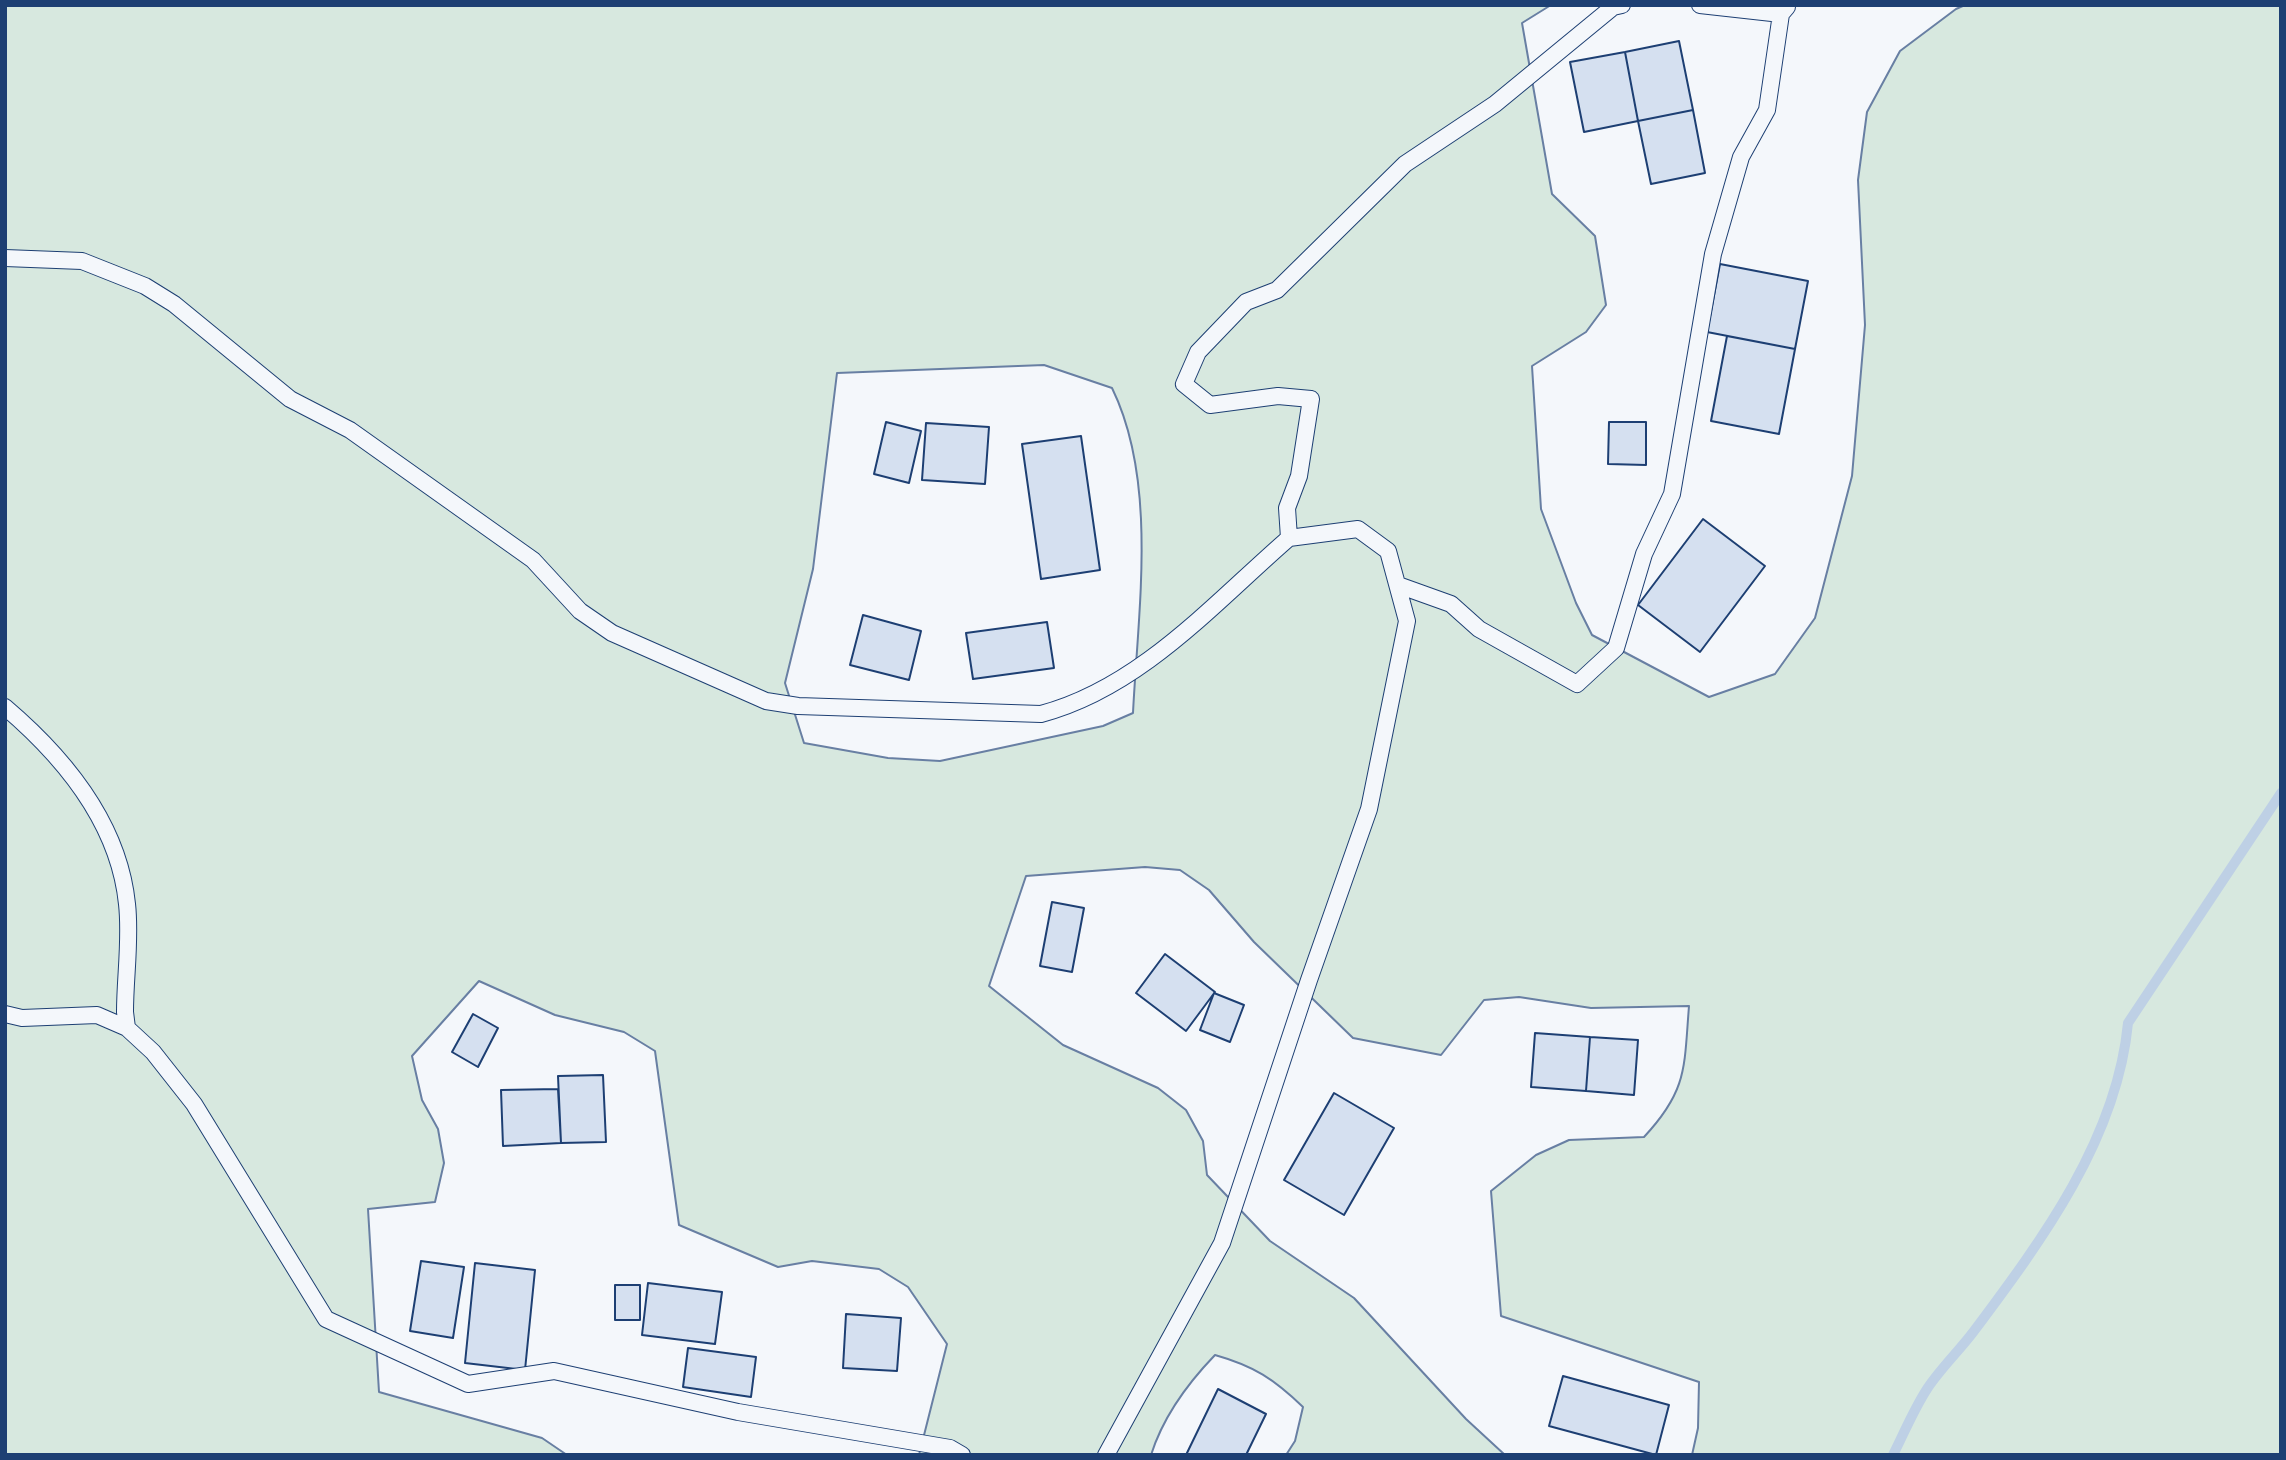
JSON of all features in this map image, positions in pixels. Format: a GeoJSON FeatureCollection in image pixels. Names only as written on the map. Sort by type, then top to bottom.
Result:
{"type":"FeatureCollection","features":[{"type":"Feature","properties":{"kind":"lane"},"geometry":{"type":"LineString","coordinates":[[1289,538],[1287,508],[1306,442],[1311,399],[1278,396],[1210,405],[1184,384],[1198,352],[1246,302],[1277,290],[1405,164],[1495,104],[1613,7],[1622,5]]}},
{"type":"Feature","properties":{"kind":"lane"},"geometry":{"type":"LineString","coordinates":[[1398,585],[1451,604],[1479,629],[1577,684],[1616,648],[1644,554],[1672,495],[1713,254],[1741,157],[1767,110],[1785,10],[1700,5]]}},
{"type":"Feature","properties":{"kind":"lane"},"geometry":{"type":"LineString","coordinates":[[5,258],[82,261],[145,286],[174,304],[290,399],[351,430],[533,561],[580,611],[612,633],[766,701],[798,706],[1041,714],[1073,706],[1105,691],[1139,668],[1289,538],[1358,529],[1388,551],[1407,621],[1369,809],[1222,1243],[1106,1455]]}},
{"type":"Feature","properties":{"kind":"lane"},"geometry":{"type":"LineString","coordinates":[[5,707],[26,725],[96,807],[112,836],[127,904],[124,1012],[127,1028]]}},
{"type":"Feature","properties":{"kind":"lane"},"geometry":{"type":"LineString","coordinates":[[5,1014],[22,1018],[97,1015],[127,1028],[153,1052],[194,1104],[326,1319],[468,1384],[554,1371],[738,1412],[950,1448],[962,1455]]}},
{"type":"Feature","properties":{"kind":"shaded area"},"geometry":{"type":"Polygon","coordinates":[[[5,5],[1551,5],[1522,23],[1552,194],[1595,236],[1606,305],[1586,332],[1532,366],[1541,509],[1576,603],[1592,635],[1709,697],[1775,674],[1815,618],[1852,476],[1865,325],[1858,180],[1867,112],[1900,51],[1965,5],[2281,5],[2281,1455],[1692,1455],[1698,1428],[1699,1382],[1501,1316],[1491,1191],[1536,1155],[1569,1140],[1644,1137],[1669,1105],[1681,1077],[1689,1006],[1591,1008],[1519,997],[1484,1000],[1441,1055],[1353,1038],[1254,942],[1209,890],[1180,870],[1145,867],[1026,876],[989,986],[1063,1045],[1158,1088],[1186,1110],[1203,1141],[1207,1175],[1270,1241],[1354,1298],[1466,1419],[1505,1455],[1286,1455],[1295,1441],[1303,1407],[1263,1375],[1215,1355],[1177,1401],[1162,1427],[1151,1455],[919,1455],[947,1344],[908,1287],[879,1269],[812,1261],[778,1267],[679,1225],[655,1051],[624,1032],[555,1015],[479,981],[412,1056],[422,1100],[438,1129],[444,1163],[435,1202],[368,1209],[379,1392],[542,1438],[567,1455],[5,1455],[5,5]],[[1044,365],[837,373],[813,569],[785,683],[804,743],[888,758],[940,761],[1103,726],[1133,713],[1141,590],[1140,505],[1135,464],[1126,425],[1112,388],[1044,365]]]}},
{"type":"Feature","properties":{"kind":"building"},"geometry":{"type":"Polygon","coordinates":[[[1679,41],[1693,110],[1638,121],[1625,52],[1679,41]]]}},
{"type":"Feature","properties":{"kind":"building"},"geometry":{"type":"Polygon","coordinates":[[[1625,52],[1638,121],[1584,132],[1570,62],[1625,52]]]}},
{"type":"Feature","properties":{"kind":"building"},"geometry":{"type":"Polygon","coordinates":[[[1693,110],[1705,173],[1651,184],[1638,121],[1693,110]]]}},
{"type":"Feature","properties":{"kind":"building"},"geometry":{"type":"Polygon","coordinates":[[[1720,264],[1808,281],[1795,349],[1707,332],[1720,264]]]}},
{"type":"Feature","properties":{"kind":"building"},"geometry":{"type":"Polygon","coordinates":[[[1727,336],[1795,349],[1779,434],[1711,421],[1727,336]]]}},
{"type":"Feature","properties":{"kind":"building"},"geometry":{"type":"Polygon","coordinates":[[[886,422],[921,431],[909,483],[874,474],[886,422]]]}},
{"type":"Feature","properties":{"kind":"building"},"geometry":{"type":"Polygon","coordinates":[[[1609,422],[1646,422],[1646,465],[1608,464],[1609,422]]]}},
{"type":"Feature","properties":{"kind":"building"},"geometry":{"type":"Polygon","coordinates":[[[926,423],[989,427],[985,484],[922,480],[926,423]]]}},
{"type":"Feature","properties":{"kind":"building"},"geometry":{"type":"Polygon","coordinates":[[[1081,436],[1100,570],[1041,579],[1022,444],[1081,436]]]}},
{"type":"Feature","properties":{"kind":"building"},"geometry":{"type":"Polygon","coordinates":[[[1703,519],[1765,566],[1700,652],[1638,605],[1703,519]]]}},
{"type":"Feature","properties":{"kind":"building"},"geometry":{"type":"Polygon","coordinates":[[[863,615],[921,631],[909,680],[850,665],[863,615]]]}},
{"type":"Feature","properties":{"kind":"building"},"geometry":{"type":"Polygon","coordinates":[[[1047,622],[1054,668],[973,679],[966,633],[1047,622]]]}},
{"type":"Feature","properties":{"kind":"building"},"geometry":{"type":"Polygon","coordinates":[[[1052,902],[1084,908],[1072,972],[1040,966],[1052,902]]]}},
{"type":"Feature","properties":{"kind":"building"},"geometry":{"type":"Polygon","coordinates":[[[1165,954],[1215,992],[1186,1031],[1136,993],[1165,954]]]}},
{"type":"Feature","properties":{"kind":"building"},"geometry":{"type":"Polygon","coordinates":[[[1214,993],[1244,1005],[1230,1042],[1200,1030],[1214,993]]]}},
{"type":"Feature","properties":{"kind":"building"},"geometry":{"type":"Polygon","coordinates":[[[473,1014],[498,1028],[478,1067],[452,1052],[473,1014]]]}},
{"type":"Feature","properties":{"kind":"building"},"geometry":{"type":"Polygon","coordinates":[[[1535,1033],[1590,1037],[1586,1091],[1531,1087],[1535,1033]]]}},
{"type":"Feature","properties":{"kind":"building"},"geometry":{"type":"Polygon","coordinates":[[[1590,1037],[1638,1040],[1634,1095],[1586,1091],[1590,1037]]]}},
{"type":"Feature","properties":{"kind":"building"},"geometry":{"type":"Polygon","coordinates":[[[603,1075],[606,1142],[561,1143],[558,1076],[603,1075]]]}},
{"type":"Feature","properties":{"kind":"building"},"geometry":{"type":"Polygon","coordinates":[[[558,1089],[561,1143],[503,1146],[501,1090],[558,1089]]]}},
{"type":"Feature","properties":{"kind":"building"},"geometry":{"type":"Polygon","coordinates":[[[1334,1093],[1394,1128],[1344,1215],[1284,1180],[1334,1093]]]}},
{"type":"Feature","properties":{"kind":"building"},"geometry":{"type":"Polygon","coordinates":[[[421,1261],[464,1267],[453,1338],[410,1331],[421,1261]]]}},
{"type":"Feature","properties":{"kind":"building"},"geometry":{"type":"Polygon","coordinates":[[[475,1263],[535,1270],[525,1370],[465,1363],[475,1263]]]}},
{"type":"Feature","properties":{"kind":"building"},"geometry":{"type":"Polygon","coordinates":[[[648,1283],[722,1292],[715,1344],[642,1335],[648,1283]]]}},
{"type":"Feature","properties":{"kind":"building"},"geometry":{"type":"Polygon","coordinates":[[[615,1285],[640,1285],[640,1320],[615,1320],[615,1285]]]}},
{"type":"Feature","properties":{"kind":"building"},"geometry":{"type":"Polygon","coordinates":[[[846,1314],[901,1318],[897,1371],[843,1368],[846,1314]]]}},
{"type":"Feature","properties":{"kind":"building"},"geometry":{"type":"Polygon","coordinates":[[[688,1348],[756,1357],[751,1397],[683,1387],[688,1348]]]}},
{"type":"Feature","properties":{"kind":"building"},"geometry":{"type":"Polygon","coordinates":[[[1563,1376],[1669,1405],[1656,1455],[1549,1426],[1563,1376]]]}},
{"type":"Feature","properties":{"kind":"building"},"geometry":{"type":"Polygon","coordinates":[[[1218,1389],[1266,1414],[1246,1455],[1186,1455],[1218,1389]]]}},
{"type":"Feature","properties":{"kind":"waterway"},"geometry":{"type":"LineString","coordinates":[[1893,1455],[1927,1389],[2000,1296],[2050,1224],[2092,1147],[2109,1107],[2121,1066],[2128,1023],[2281,793]]}}]}
